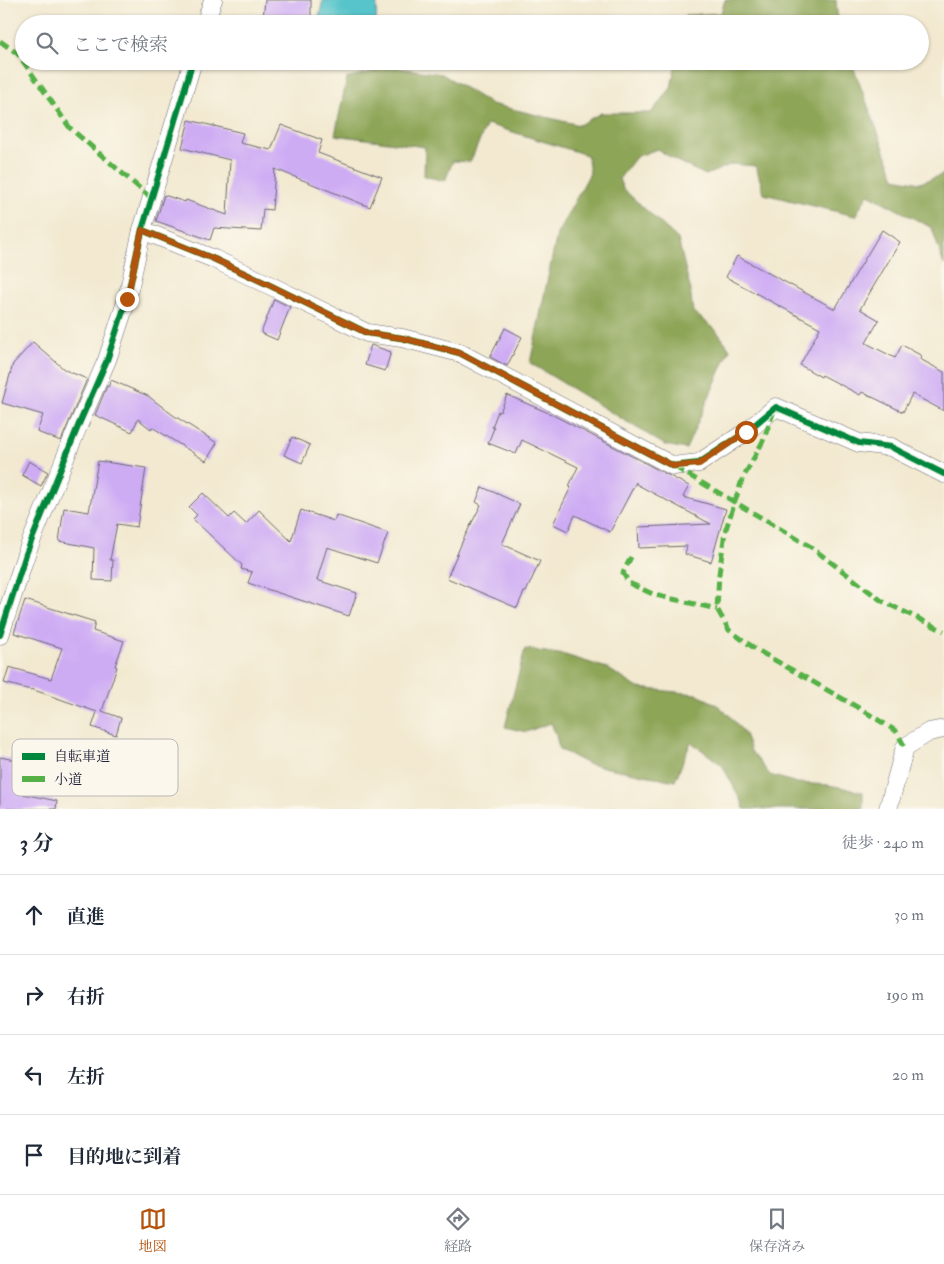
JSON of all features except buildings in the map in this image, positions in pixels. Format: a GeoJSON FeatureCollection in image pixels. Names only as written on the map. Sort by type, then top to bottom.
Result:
{"type":"FeatureCollection","features":[{"type":"Feature","properties":{"kind":"street"},"geometry":{"type":"LineString","coordinates":[[208,15],[213,0]]}},
{"type":"Feature","properties":{"kind":"street"},"geometry":{"type":"LineString","coordinates":[[0,635],[26,554],[107,360],[127,299],[142,230],[191,70]]}},
{"type":"Feature","properties":{"kind":"street"},"geometry":{"type":"LineString","coordinates":[[142,230],[222,263],[367,333],[402,338],[460,353],[673,466],[699,464],[746,432],[776,407],[859,443],[892,447],[944,474]]}},
{"type":"Feature","properties":{"kind":"street"},"geometry":{"type":"LineString","coordinates":[[888,809],[905,747],[929,732],[944,729]]}},
{"type":"Feature","properties":{"kind":"green space"},"geometry":{"type":"Polygon","coordinates":[[[725,0],[836,0],[838,15],[685,15],[721,13],[725,0]]]}},
{"type":"Feature","properties":{"kind":"green space"},"geometry":{"type":"Polygon","coordinates":[[[379,70],[413,70],[442,74],[491,104],[579,125],[601,113],[651,113],[671,88],[674,70],[854,70],[895,178],[920,183],[944,174],[944,265],[932,228],[868,194],[855,216],[764,194],[756,166],[732,164],[706,175],[680,163],[657,149],[636,157],[619,179],[623,189],[678,239],[690,288],[693,312],[715,329],[730,349],[686,449],[665,445],[530,363],[557,234],[590,173],[587,155],[487,124],[470,162],[453,161],[445,181],[424,176],[425,147],[335,135],[347,78],[379,70]]]}},
{"type":"Feature","properties":{"kind":"green space"},"geometry":{"type":"Polygon","coordinates":[[[525,649],[565,655],[607,668],[638,688],[696,694],[716,704],[728,714],[745,734],[751,751],[770,775],[797,783],[829,785],[863,792],[863,809],[744,809],[722,765],[691,742],[675,781],[588,764],[559,749],[551,723],[526,732],[505,727],[525,649]]]}},
{"type":"Feature","properties":{"kind":"water"},"geometry":{"type":"Polygon","coordinates":[[[323,0],[377,0],[376,15],[319,15],[323,0]]]}},
{"type":"Feature","properties":{"kind":"marked path"},"geometry":{"type":"LineString","coordinates":[[0,41],[15,52]]}},
{"type":"Feature","properties":{"kind":"marked path"},"geometry":{"type":"LineString","coordinates":[[29,70],[70,128],[151,198]]}},
{"type":"Feature","properties":{"kind":"marked path"},"geometry":{"type":"LineString","coordinates":[[774,411],[763,441],[742,480],[725,532],[719,574],[717,609],[729,630],[757,650],[896,731],[905,747]]}},
{"type":"Feature","properties":{"kind":"marked path"},"geometry":{"type":"LineString","coordinates":[[675,467],[811,547],[882,601],[944,631]]}},
{"type":"Feature","properties":{"kind":"marked path"},"geometry":{"type":"LineString","coordinates":[[631,557],[623,573],[629,583],[655,595],[717,609]]}},
{"type":"Feature","properties":{"kind":"cycle path"},"geometry":{"type":"LineString","coordinates":[[0,635],[26,554],[107,360],[127,299],[142,230],[190,70]]}},
{"type":"Feature","properties":{"kind":"cycle path"},"geometry":{"type":"LineString","coordinates":[[142,230],[214,259],[367,333],[402,338],[460,353],[673,466],[699,463],[746,432],[776,407],[859,443],[891,447],[944,474]]}},
{"type":"Feature","properties":{"kind":"route"},"geometry":{"type":"LineString","coordinates":[[127,299],[142,230],[214,259],[367,333],[402,338],[460,353],[673,466],[699,464],[746,432]]}}]}
